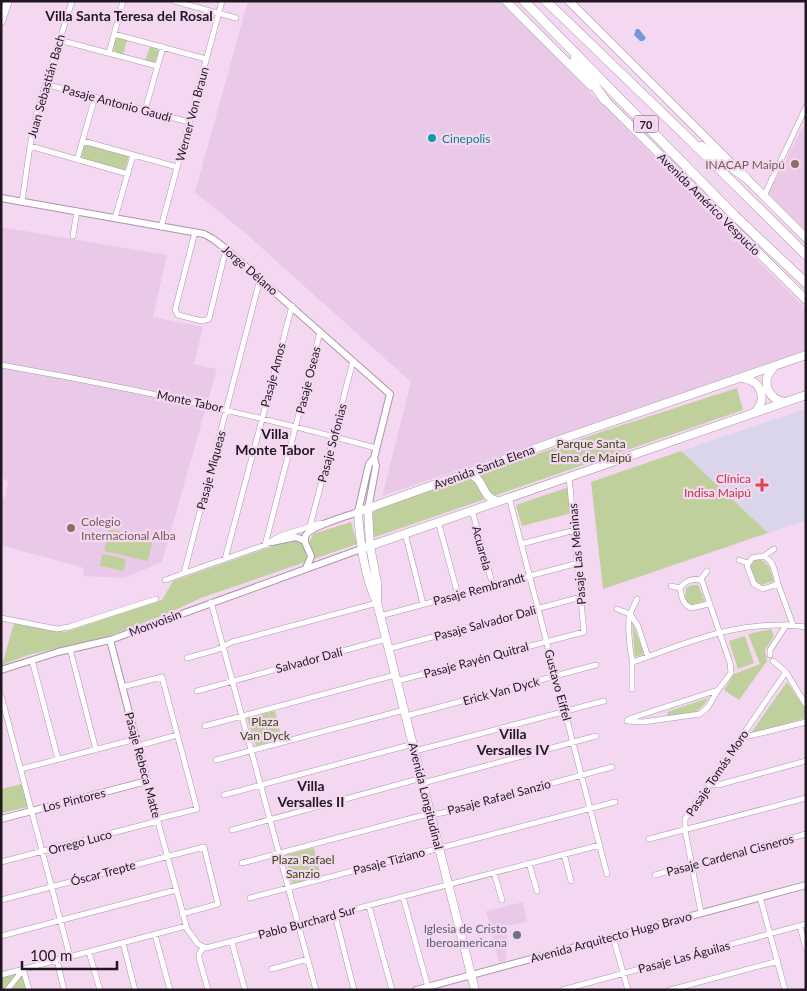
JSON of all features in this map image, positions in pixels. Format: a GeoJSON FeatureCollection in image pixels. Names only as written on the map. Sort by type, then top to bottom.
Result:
{"type":"FeatureCollection","features":[{"type":"Feature","properties":{"kind":"highway","name":"70"},"geometry":{"type":"LineString","coordinates":[[524,1],[734,215],[806,283]]}},
{"type":"Feature","properties":{"kind":"highway","name":"70"},"geometry":{"type":"LineString","coordinates":[[546,1],[806,255]]}},
{"type":"Feature","properties":{"kind":"highway"},"geometry":{"type":"LineString","coordinates":[[557,35],[605,100]]}},
{"type":"Feature","properties":{"kind":"highway"},"geometry":{"type":"LineString","coordinates":[[686,136],[746,177]]}},
{"type":"Feature","properties":{"kind":"main road"},"geometry":{"type":"LineString","coordinates":[[1,21],[8,1]]}},
{"type":"Feature","properties":{"kind":"main road","name":"Avenida Américo Vespucio"},"geometry":{"type":"LineString","coordinates":[[506,1],[806,300]]}},
{"type":"Feature","properties":{"kind":"main road"},"geometry":{"type":"LineString","coordinates":[[569,1],[806,238]]}},
{"type":"Feature","properties":{"kind":"main road","name":"Avenida Santa Elena"},"geometry":{"type":"LineString","coordinates":[[358,512],[806,356]]}},
{"type":"Feature","properties":{"kind":"main road"},"geometry":{"type":"LineString","coordinates":[[774,366],[768,374],[767,387],[774,398],[786,402]]}},
{"type":"Feature","properties":{"kind":"main road"},"geometry":{"type":"LineString","coordinates":[[741,378],[751,380],[761,390],[762,400],[758,410],[754,413]]}},
{"type":"Feature","properties":{"kind":"main road"},"geometry":{"type":"LineString","coordinates":[[361,549],[806,395]]}},
{"type":"Feature","properties":{"kind":"main road"},"geometry":{"type":"LineString","coordinates":[[474,509],[482,500],[485,473],[496,463]]}},
{"type":"Feature","properties":{"kind":"main road"},"geometry":{"type":"LineString","coordinates":[[466,473],[474,476],[489,498],[496,501]]}},
{"type":"Feature","properties":{"kind":"main road","name":"Avenida Longitudinal"},"geometry":{"type":"LineString","coordinates":[[368,509],[370,546],[377,583],[377,603]]}},
{"type":"Feature","properties":{"kind":"main road","name":"Avenida Longitudinal"},"geometry":{"type":"LineString","coordinates":[[358,512],[361,549],[377,603],[475,990]]}},
{"type":"Feature","properties":{"kind":"street","name":"Juan Sebastián Bach"},"geometry":{"type":"LineString","coordinates":[[22,202],[30,146],[45,84],[72,1]]}},
{"type":"Feature","properties":{"kind":"street"},"geometry":{"type":"LineString","coordinates":[[109,53],[123,1]]}},
{"type":"Feature","properties":{"kind":"street"},"geometry":{"type":"LineString","coordinates":[[174,1],[236,18]]}},
{"type":"Feature","properties":{"kind":"street","name":"Werner Von Braun"},"geometry":{"type":"LineString","coordinates":[[161,227],[222,1]]}},
{"type":"Feature","properties":{"kind":"street"},"geometry":{"type":"LineString","coordinates":[[114,34],[206,59]]}},
{"type":"Feature","properties":{"kind":"street"},"geometry":{"type":"LineString","coordinates":[[59,40],[157,66]]}},
{"type":"Feature","properties":{"kind":"street"},"geometry":{"type":"LineString","coordinates":[[145,110],[162,47]]}},
{"type":"Feature","properties":{"kind":"street","name":"Pasaje Antonio Gaudí"},"geometry":{"type":"LineString","coordinates":[[45,84],[189,122]]}},
{"type":"Feature","properties":{"kind":"street"},"geometry":{"type":"LineString","coordinates":[[77,160],[95,97]]}},
{"type":"Feature","properties":{"kind":"street"},"geometry":{"type":"LineString","coordinates":[[764,196],[806,107]]}},
{"type":"Feature","properties":{"kind":"street"},"geometry":{"type":"LineString","coordinates":[[797,125],[806,123]]}},
{"type":"Feature","properties":{"kind":"street"},"geometry":{"type":"LineString","coordinates":[[83,141],[177,167]]}},
{"type":"Feature","properties":{"kind":"street"},"geometry":{"type":"LineString","coordinates":[[30,146],[128,174]]}},
{"type":"Feature","properties":{"kind":"street"},"geometry":{"type":"LineString","coordinates":[[115,218],[133,154]]}},
{"type":"Feature","properties":{"kind":"street","name":"Jorge Délano"},"geometry":{"type":"LineString","coordinates":[[1,198],[209,236],[292,306],[390,394]]}},
{"type":"Feature","properties":{"kind":"street"},"geometry":{"type":"LineString","coordinates":[[73,236],[77,212]]}},
{"type":"Feature","properties":{"kind":"street"},"geometry":{"type":"LineString","coordinates":[[195,232],[175,310],[178,315],[202,321],[210,317],[226,249]]}},
{"type":"Feature","properties":{"kind":"street","name":"Pasaje Miqueas"},"geometry":{"type":"LineString","coordinates":[[184,574],[260,279]]}},
{"type":"Feature","properties":{"kind":"street","name":"Pasaje Amos"},"geometry":{"type":"LineString","coordinates":[[225,559],[292,306]]}},
{"type":"Feature","properties":{"kind":"street","name":"Pasaje Oseas"},"geometry":{"type":"LineString","coordinates":[[265,544],[320,332]]}},
{"type":"Feature","properties":{"kind":"street","name":"Pasaje Sofonias"},"geometry":{"type":"LineString","coordinates":[[310,526],[353,361]]}},
{"type":"Feature","properties":{"kind":"street","name":"Monte Tabor"},"geometry":{"type":"LineString","coordinates":[[1,365],[140,390],[226,409],[376,448]]}},
{"type":"Feature","properties":{"kind":"street","name":"Avenida Longitudinal"},"geometry":{"type":"LineString","coordinates":[[368,509],[376,466],[374,458],[390,394]]}},
{"type":"Feature","properties":{"kind":"street","name":"Avenida Longitudinal"},"geometry":{"type":"LineString","coordinates":[[358,512],[369,464],[374,458]]}},
{"type":"Feature","properties":{"kind":"street","name":"Pasaje Las Meninas"},"geometry":{"type":"LineString","coordinates":[[570,477],[584,632]]}},
{"type":"Feature","properties":{"kind":"street","name":"Gustavo Eiffel"},"geometry":{"type":"LineString","coordinates":[[509,497],[607,874]]}},
{"type":"Feature","properties":{"kind":"street","name":"Acuarela"},"geometry":{"type":"LineString","coordinates":[[474,509],[493,586]]}},
{"type":"Feature","properties":{"kind":"street","name":"Avenida Santa Elena"},"geometry":{"type":"LineString","coordinates":[[164,580],[272,542],[280,536],[320,523],[325,524],[358,512]]}},
{"type":"Feature","properties":{"kind":"street"},"geometry":{"type":"LineString","coordinates":[[438,521],[458,595]]}},
{"type":"Feature","properties":{"kind":"street"},"geometry":{"type":"LineString","coordinates":[[306,568],[310,562],[310,555],[305,536],[308,532],[325,524]]}},
{"type":"Feature","properties":{"kind":"street"},"geometry":{"type":"LineString","coordinates":[[521,544],[574,530]]}},
{"type":"Feature","properties":{"kind":"street"},"geometry":{"type":"LineString","coordinates":[[405,533],[423,604]]}},
{"type":"Feature","properties":{"kind":"street"},"geometry":{"type":"LineString","coordinates":[[272,542],[296,537],[305,540]]}},
{"type":"Feature","properties":{"kind":"street"},"geometry":{"type":"LineString","coordinates":[[306,568],[361,549]]}},
{"type":"Feature","properties":{"kind":"street"},"geometry":{"type":"LineString","coordinates":[[774,549],[764,556],[755,557],[748,563],[747,567],[756,586],[763,588],[778,584]]}},
{"type":"Feature","properties":{"kind":"street"},"geometry":{"type":"LineString","coordinates":[[310,555],[325,562]]}},
{"type":"Feature","properties":{"kind":"street"},"geometry":{"type":"LineString","coordinates":[[764,556],[771,562],[790,625]]}},
{"type":"Feature","properties":{"kind":"street"},"geometry":{"type":"LineString","coordinates":[[739,560],[748,563]]}},
{"type":"Feature","properties":{"kind":"street","name":"Pasaje Rembrandt"},"geometry":{"type":"LineString","coordinates":[[380,616],[578,564]]}},
{"type":"Feature","properties":{"kind":"street","name":"Monvoisin"},"geometry":{"type":"LineString","coordinates":[[1,670],[70,649],[110,640],[306,568]]}},
{"type":"Feature","properties":{"kind":"street"},"geometry":{"type":"LineString","coordinates":[[680,588],[688,581],[700,580],[707,571]]}},
{"type":"Feature","properties":{"kind":"street"},"geometry":{"type":"LineString","coordinates":[[700,580],[703,584],[731,670],[727,678],[708,707],[700,714],[635,722],[627,721],[718,690]]}},
{"type":"Feature","properties":{"kind":"street"},"geometry":{"type":"LineString","coordinates":[[671,586],[680,588]]}},
{"type":"Feature","properties":{"kind":"street"},"geometry":{"type":"LineString","coordinates":[[680,588],[684,603],[689,607],[709,604]]}},
{"type":"Feature","properties":{"kind":"street","name":"Pasaje Salvador Dali"},"geometry":{"type":"LineString","coordinates":[[388,649],[581,597]]}},
{"type":"Feature","properties":{"kind":"street"},"geometry":{"type":"LineString","coordinates":[[1,618],[58,629],[156,599]]}},
{"type":"Feature","properties":{"kind":"street"},"geometry":{"type":"LineString","coordinates":[[632,689],[633,661],[629,618],[637,599]]}},
{"type":"Feature","properties":{"kind":"street"},"geometry":{"type":"LineString","coordinates":[[211,602],[316,990]]}},
{"type":"Feature","properties":{"kind":"street"},"geometry":{"type":"LineString","coordinates":[[187,658],[216,650],[232,642],[377,603]]}},
{"type":"Feature","properties":{"kind":"street"},"geometry":{"type":"LineString","coordinates":[[617,609],[630,614],[638,626],[648,657]]}},
{"type":"Feature","properties":{"kind":"street"},"geometry":{"type":"LineString","coordinates":[[633,661],[719,633],[755,625],[806,627]]}},
{"type":"Feature","properties":{"kind":"street"},"geometry":{"type":"LineString","coordinates":[[770,655],[770,650],[790,625]]}},
{"type":"Feature","properties":{"kind":"street","name":"Pasaje Rayén Quitral"},"geometry":{"type":"LineString","coordinates":[[205,726],[584,632]]}},
{"type":"Feature","properties":{"kind":"street","name":"Salvador Dalí"},"geometry":{"type":"LineString","coordinates":[[197,691],[386,639]]}},
{"type":"Feature","properties":{"kind":"street","name":"Pasaje Rebeca Matte"},"geometry":{"type":"LineString","coordinates":[[110,640],[186,926]]}},
{"type":"Feature","properties":{"kind":"street"},"geometry":{"type":"LineString","coordinates":[[70,649],[96,750]]}},
{"type":"Feature","properties":{"kind":"street"},"geometry":{"type":"LineString","coordinates":[[32,660],[58,759]]}},
{"type":"Feature","properties":{"kind":"street"},"geometry":{"type":"LineString","coordinates":[[773,661],[786,672],[806,705]]}},
{"type":"Feature","properties":{"kind":"street","name":"Erick Van Dyck"},"geometry":{"type":"LineString","coordinates":[[216,760],[556,677],[596,665]]}},
{"type":"Feature","properties":{"kind":"street","name":"Pasaje Tomás Moro"},"geometry":{"type":"LineString","coordinates":[[701,913],[685,830],[686,817],[786,672]]}},
{"type":"Feature","properties":{"kind":"street"},"geometry":{"type":"LineString","coordinates":[[21,769],[96,750],[177,735],[162,677],[122,687]]}},
{"type":"Feature","properties":{"kind":"street"},"geometry":{"type":"LineString","coordinates":[[1,695],[70,957]]}},
{"type":"Feature","properties":{"kind":"street"},"geometry":{"type":"LineString","coordinates":[[224,795],[604,701]]}},
{"type":"Feature","properties":{"kind":"street"},"geometry":{"type":"LineString","coordinates":[[662,710],[665,719]]}},
{"type":"Feature","properties":{"kind":"street"},"geometry":{"type":"LineString","coordinates":[[740,738],[806,722]]}},
{"type":"Feature","properties":{"kind":"street","name":"Orrego Luco"},"geometry":{"type":"LineString","coordinates":[[1,862],[197,809],[177,735]]}},
{"type":"Feature","properties":{"kind":"street"},"geometry":{"type":"LineString","coordinates":[[232,830],[596,736]]}},
{"type":"Feature","properties":{"kind":"street"},"geometry":{"type":"LineString","coordinates":[[708,784],[716,785],[806,761]]}},
{"type":"Feature","properties":{"kind":"street","name":"Pasaje Rafael Sanzio"},"geometry":{"type":"LineString","coordinates":[[242,863],[612,767]]}},
{"type":"Feature","properties":{"kind":"street","name":"Los Pintores"},"geometry":{"type":"LineString","coordinates":[[1,819],[147,781]]}},
{"type":"Feature","properties":{"kind":"street"},"geometry":{"type":"LineString","coordinates":[[649,839],[806,798]]}},
{"type":"Feature","properties":{"kind":"street","name":"Pasaje Tiziano"},"geometry":{"type":"LineString","coordinates":[[250,898],[615,802]]}},
{"type":"Feature","properties":{"kind":"street","name":"Pasaje Cardenal Cisneros"},"geometry":{"type":"LineString","coordinates":[[655,875],[806,834]]}},
{"type":"Feature","properties":{"kind":"street","name":"Pablo Burchard Sur"},"geometry":{"type":"LineString","coordinates":[[203,948],[209,948],[600,845]]}},
{"type":"Feature","properties":{"kind":"street","name":"Óscar Trepte"},"geometry":{"type":"LineString","coordinates":[[1,900],[204,847],[218,904],[182,914]]}},
{"type":"Feature","properties":{"kind":"street"},"geometry":{"type":"LineString","coordinates":[[564,854],[571,881]]}},
{"type":"Feature","properties":{"kind":"street"},"geometry":{"type":"LineString","coordinates":[[529,863],[537,891]]}},
{"type":"Feature","properties":{"kind":"street"},"geometry":{"type":"LineString","coordinates":[[494,873],[502,900]]}},
{"type":"Feature","properties":{"kind":"street","name":"Avenida Arquitecto Hugo Bravo"},"geometry":{"type":"LineString","coordinates":[[416,990],[806,885]]}},
{"type":"Feature","properties":{"kind":"street"},"geometry":{"type":"LineString","coordinates":[[1,936],[176,890]]}},
{"type":"Feature","properties":{"kind":"street"},"geometry":{"type":"LineString","coordinates":[[403,897],[428,987]]}},
{"type":"Feature","properties":{"kind":"street"},"geometry":{"type":"LineString","coordinates":[[760,897],[784,989]]}},
{"type":"Feature","properties":{"kind":"street"},"geometry":{"type":"LineString","coordinates":[[369,906],[392,990]]}},
{"type":"Feature","properties":{"kind":"street"},"geometry":{"type":"LineString","coordinates":[[335,915],[354,990]]}},
{"type":"Feature","properties":{"kind":"street"},"geometry":{"type":"LineString","coordinates":[[803,925],[806,949]]}},
{"type":"Feature","properties":{"kind":"street","name":"Pasaje Las Águilas"},"geometry":{"type":"LineString","coordinates":[[562,990],[803,925]]}},
{"type":"Feature","properties":{"kind":"street"},"geometry":{"type":"LineString","coordinates":[[1,975],[186,926],[189,934],[203,948],[199,958],[208,990]]}},
{"type":"Feature","properties":{"kind":"street"},"geometry":{"type":"LineString","coordinates":[[155,934],[170,990]]}},
{"type":"Feature","properties":{"kind":"street"},"geometry":{"type":"LineString","coordinates":[[614,937],[628,990]]}},
{"type":"Feature","properties":{"kind":"street"},"geometry":{"type":"LineString","coordinates":[[232,942],[245,990]]}},
{"type":"Feature","properties":{"kind":"street"},"geometry":{"type":"LineString","coordinates":[[123,943],[135,990]]}},
{"type":"Feature","properties":{"kind":"street"},"geometry":{"type":"LineString","coordinates":[[89,952],[100,990]]}},
{"type":"Feature","properties":{"kind":"street"},"geometry":{"type":"LineString","coordinates":[[272,969],[308,959]]}},
{"type":"Feature","properties":{"kind":"street"},"geometry":{"type":"LineString","coordinates":[[57,960],[64,990]]}},
{"type":"Feature","properties":{"kind":"street"},"geometry":{"type":"LineString","coordinates":[[670,990],[778,961]]}},
{"type":"Feature","properties":{"kind":"street"},"geometry":{"type":"LineString","coordinates":[[7,990],[23,969]]}},
{"type":"Feature","properties":{"kind":"street"},"geometry":{"type":"LineString","coordinates":[[23,969],[29,990]]}},
{"type":"Feature","properties":{"kind":"shaded area"},"geometry":{"type":"Polygon","coordinates":[[[248,1],[499,1],[806,309],[806,350],[382,496],[411,382],[245,233],[195,192],[248,1]]]}},
{"type":"Feature","properties":{"kind":"shaded area","name":"INACAP Maipú"},"geometry":{"type":"Polygon","coordinates":[[[806,127],[806,232],[768,194],[802,128],[806,127]]]}},
{"type":"Feature","properties":{"kind":"shaded area"},"geometry":{"type":"Polygon","coordinates":[[[1,227],[167,255],[153,317],[203,327],[194,364],[217,369],[162,562],[124,578],[83,576],[84,568],[1,545],[1,496],[5,498],[8,482],[1,477],[1,227]]]}},
{"type":"Feature","properties":{"kind":"shaded area","name":"Clínica Indisa Maipú"},"geometry":{"type":"Polygon","coordinates":[[[806,409],[806,520],[768,533],[681,451],[806,409]]]}},
{"type":"Feature","properties":{"kind":"shaded area"},"geometry":{"type":"Polygon","coordinates":[[[523,902],[527,922],[505,926],[508,945],[505,947],[507,960],[499,963],[486,911],[523,902]]]}},
{"type":"Feature","properties":{"kind":"green space"},"geometry":{"type":"Polygon","coordinates":[[[115,36],[127,40],[123,55],[111,51],[115,36]]]}},
{"type":"Feature","properties":{"kind":"green space"},"geometry":{"type":"Polygon","coordinates":[[[150,47],[157,49],[159,52],[155,62],[152,64],[145,61],[150,47]]]}},
{"type":"Feature","properties":{"kind":"green space"},"geometry":{"type":"Polygon","coordinates":[[[83,144],[129,156],[125,170],[79,158],[83,144]]]}},
{"type":"Feature","properties":{"kind":"green space","name":"Parque Santa Elena de Maipú"},"geometry":{"type":"Polygon","coordinates":[[[737,388],[743,410],[375,537],[373,534],[371,515],[377,509],[604,431],[737,388]]]}},
{"type":"Feature","properties":{"kind":"green space"},"geometry":{"type":"Polygon","coordinates":[[[681,451],[768,533],[603,589],[591,482],[681,451]]]}},
{"type":"Feature","properties":{"kind":"green space"},"geometry":{"type":"Polygon","coordinates":[[[569,487],[572,513],[522,526],[516,505],[569,487]]]}},
{"type":"Feature","properties":{"kind":"green space"},"geometry":{"type":"Polygon","coordinates":[[[351,522],[357,544],[201,598],[171,612],[106,637],[28,655],[2,665],[14,623],[65,632],[162,600],[173,581],[293,539],[299,538],[310,541],[313,534],[351,522]]]}},
{"type":"Feature","properties":{"kind":"green space"},"geometry":{"type":"Polygon","coordinates":[[[109,529],[153,539],[148,561],[104,551],[109,529]]]}},
{"type":"Feature","properties":{"kind":"green space"},"geometry":{"type":"Polygon","coordinates":[[[102,554],[126,559],[124,571],[100,566],[102,554]]]}},
{"type":"Feature","properties":{"kind":"green space"},"geometry":{"type":"Polygon","coordinates":[[[755,560],[762,560],[769,566],[774,581],[761,585],[755,581],[749,568],[755,560]]]}},
{"type":"Feature","properties":{"kind":"green space"},"geometry":{"type":"Polygon","coordinates":[[[698,585],[705,601],[690,605],[685,601],[686,588],[698,585]]]}},
{"type":"Feature","properties":{"kind":"green space"},"geometry":{"type":"Polygon","coordinates":[[[632,622],[644,654],[635,657],[632,622]]]}},
{"type":"Feature","properties":{"kind":"green space"},"geometry":{"type":"Polygon","coordinates":[[[771,629],[774,636],[765,650],[767,661],[739,700],[724,690],[734,674],[760,664],[748,634],[771,629]]]}},
{"type":"Feature","properties":{"kind":"green space"},"geometry":{"type":"Polygon","coordinates":[[[745,636],[754,663],[738,669],[729,641],[745,636]]]}},
{"type":"Feature","properties":{"kind":"green space"},"geometry":{"type":"Polygon","coordinates":[[[787,682],[806,710],[806,718],[750,734],[787,682]]]}},
{"type":"Feature","properties":{"kind":"green space"},"geometry":{"type":"Polygon","coordinates":[[[708,698],[705,704],[697,711],[669,719],[667,712],[708,698]]]}},
{"type":"Feature","properties":{"kind":"green space","name":"Plaza Van Dyck"},"geometry":{"type":"Polygon","coordinates":[[[275,711],[282,739],[256,746],[247,718],[275,711]]]}},
{"type":"Feature","properties":{"kind":"green space"},"geometry":{"type":"Polygon","coordinates":[[[22,784],[28,807],[1,813],[1,789],[22,784]]]}},
{"type":"Feature","properties":{"kind":"green space","name":"Plaza Rafael Sanzio"},"geometry":{"type":"Polygon","coordinates":[[[314,848],[321,877],[292,884],[285,855],[314,848]]]}},
{"type":"Feature","properties":{"kind":"green space"},"geometry":{"type":"Polygon","coordinates":[[[18,973],[4,990],[1,990],[1,977],[18,973]]]}},
{"type":"Feature","properties":{"kind":"green space"},"geometry":{"type":"Polygon","coordinates":[[[22,974],[27,990],[9,990],[22,974]]]}},
{"type":"Feature","properties":{"kind":"water"},"geometry":{"type":"Polygon","coordinates":[[[636,29],[639,29],[646,38],[643,41],[640,41],[634,35],[636,29]]]}},
{"type":"Feature","properties":{"kind":"place","name":"Cinepolis"},"geometry":{"type":"Point","coordinates":[432,138]}},
{"type":"Feature","properties":{"kind":"place","name":"INACAP Maipú"},"geometry":{"type":"Point","coordinates":[795,164]}},
{"type":"Feature","properties":{"kind":"place","name":"Clínica Indisa Maipú"},"geometry":{"type":"Point","coordinates":[762,485]}},
{"type":"Feature","properties":{"kind":"place","name":"Colegio Internacional Alba"},"geometry":{"type":"Point","coordinates":[71,528]}},
{"type":"Feature","properties":{"kind":"place","name":"Iglesia de Cristo Iberoamericana"},"geometry":{"type":"Point","coordinates":[517,935]}},
{"type":"Feature","properties":{"kind":"district","name":"Villa Santa Teresa del Rosal"},"geometry":{"type":"Point","coordinates":[129,15]}},
{"type":"Feature","properties":{"kind":"district","name":"Villa Monte Tabor"},"geometry":{"type":"Point","coordinates":[275,442]}},
{"type":"Feature","properties":{"kind":"district","name":"Villa Versalles IV"},"geometry":{"type":"Point","coordinates":[513,742]}},
{"type":"Feature","properties":{"kind":"district","name":"Villa Versalles II"},"geometry":{"type":"Point","coordinates":[311,794]}}]}
